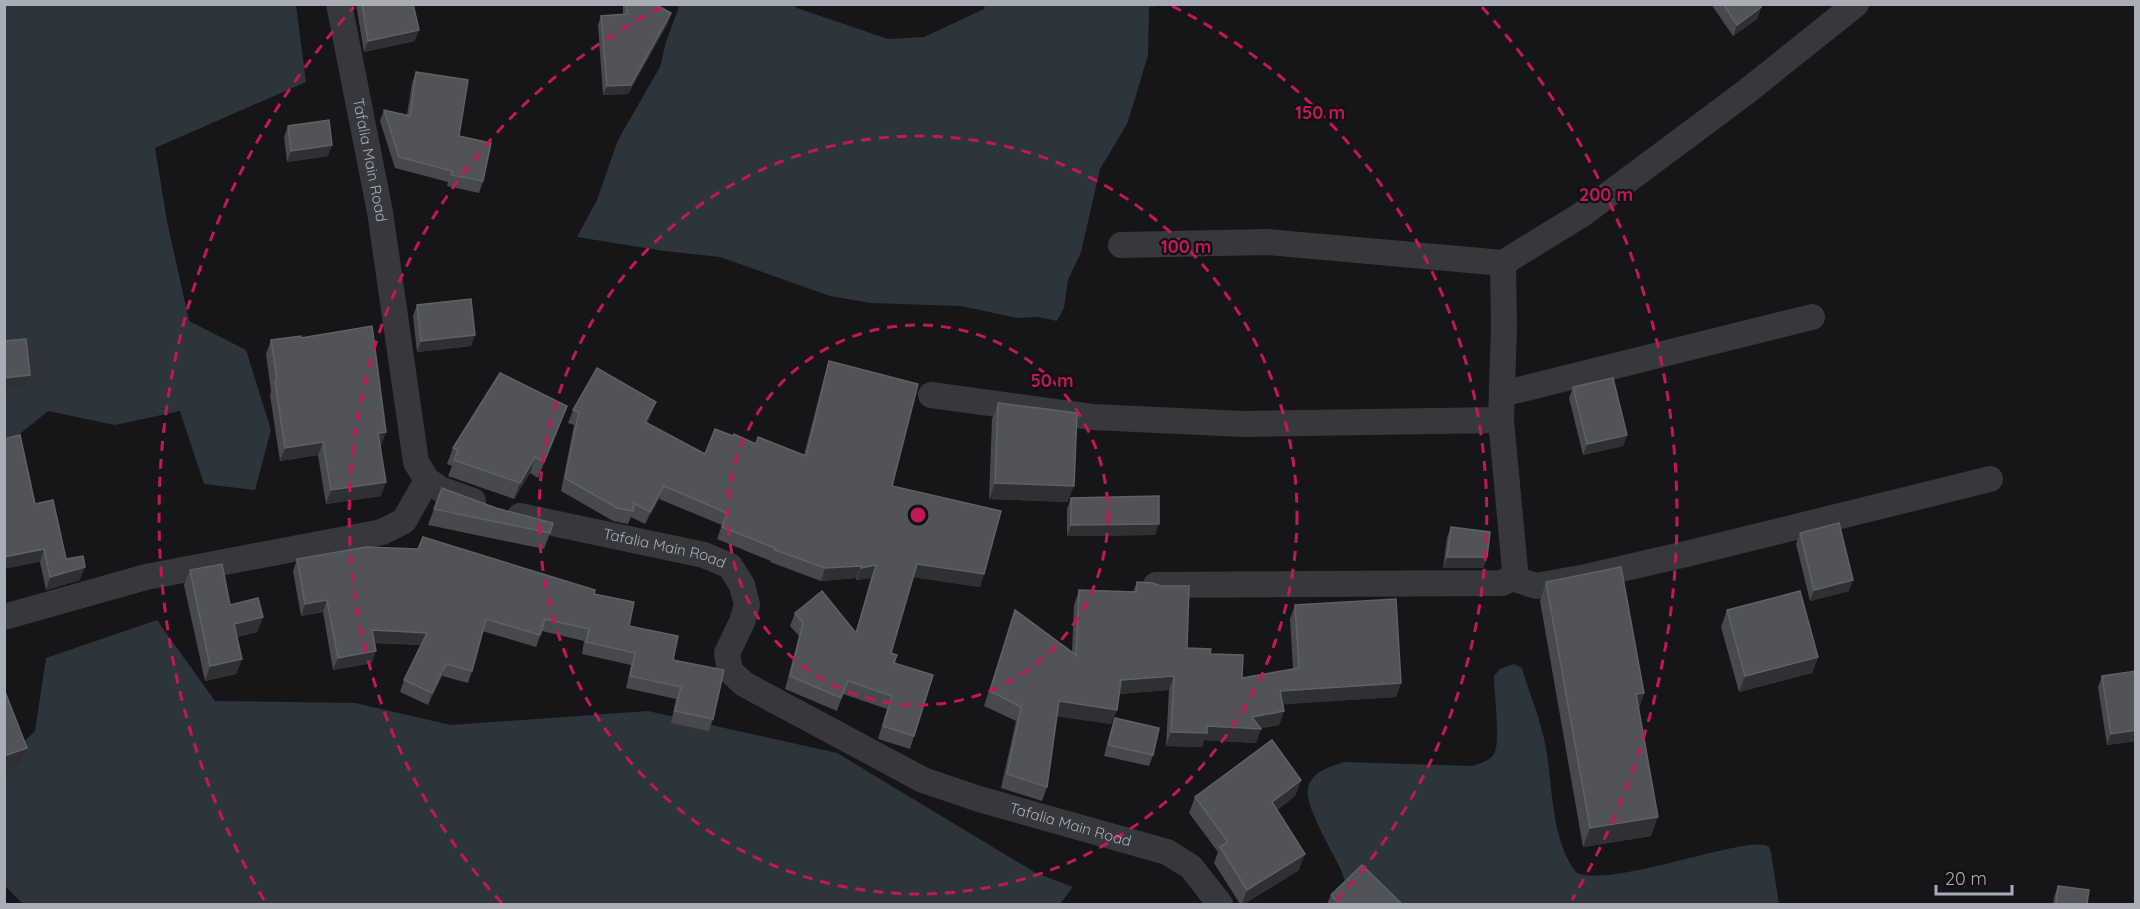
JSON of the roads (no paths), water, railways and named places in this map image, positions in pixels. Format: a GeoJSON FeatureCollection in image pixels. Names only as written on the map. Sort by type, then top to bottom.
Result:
{"type":"FeatureCollection","features":[{"type":"Feature","properties":{"kind":"street","name":"Tafalia Main Road"},"geometry":{"type":"LineString","coordinates":[[339,4],[380,212],[416,462],[427,480],[440,489],[495,510],[704,555],[730,566],[741,585],[747,605],[742,622],[727,653],[730,671],[744,684],[923,780],[990,802],[1167,852],[1191,867],[1220,904]]}},
{"type":"Feature","properties":{"kind":"street"},"geometry":{"type":"LineString","coordinates":[[1121,245],[1268,242],[1503,263],[1581,215],[1746,92],[1856,4]]}},
{"type":"Feature","properties":{"kind":"street"},"geometry":{"type":"LineString","coordinates":[[1156,585],[1502,583],[1512,578],[1515,570],[1501,420],[1503,263]]}},
{"type":"Feature","properties":{"kind":"street"},"geometry":{"type":"LineString","coordinates":[[1502,394],[1812,317]]}},
{"type":"Feature","properties":{"kind":"street"},"geometry":{"type":"LineString","coordinates":[[931,395],[1092,417],[1244,424],[1501,420]]}},
{"type":"Feature","properties":{"kind":"street"},"geometry":{"type":"LineString","coordinates":[[1512,578],[1536,586],[1586,577],[1990,479]]}},
{"type":"Feature","properties":{"kind":"street"},"geometry":{"type":"LineString","coordinates":[[4,617],[146,577],[382,532],[404,521],[427,480]]}}]}
